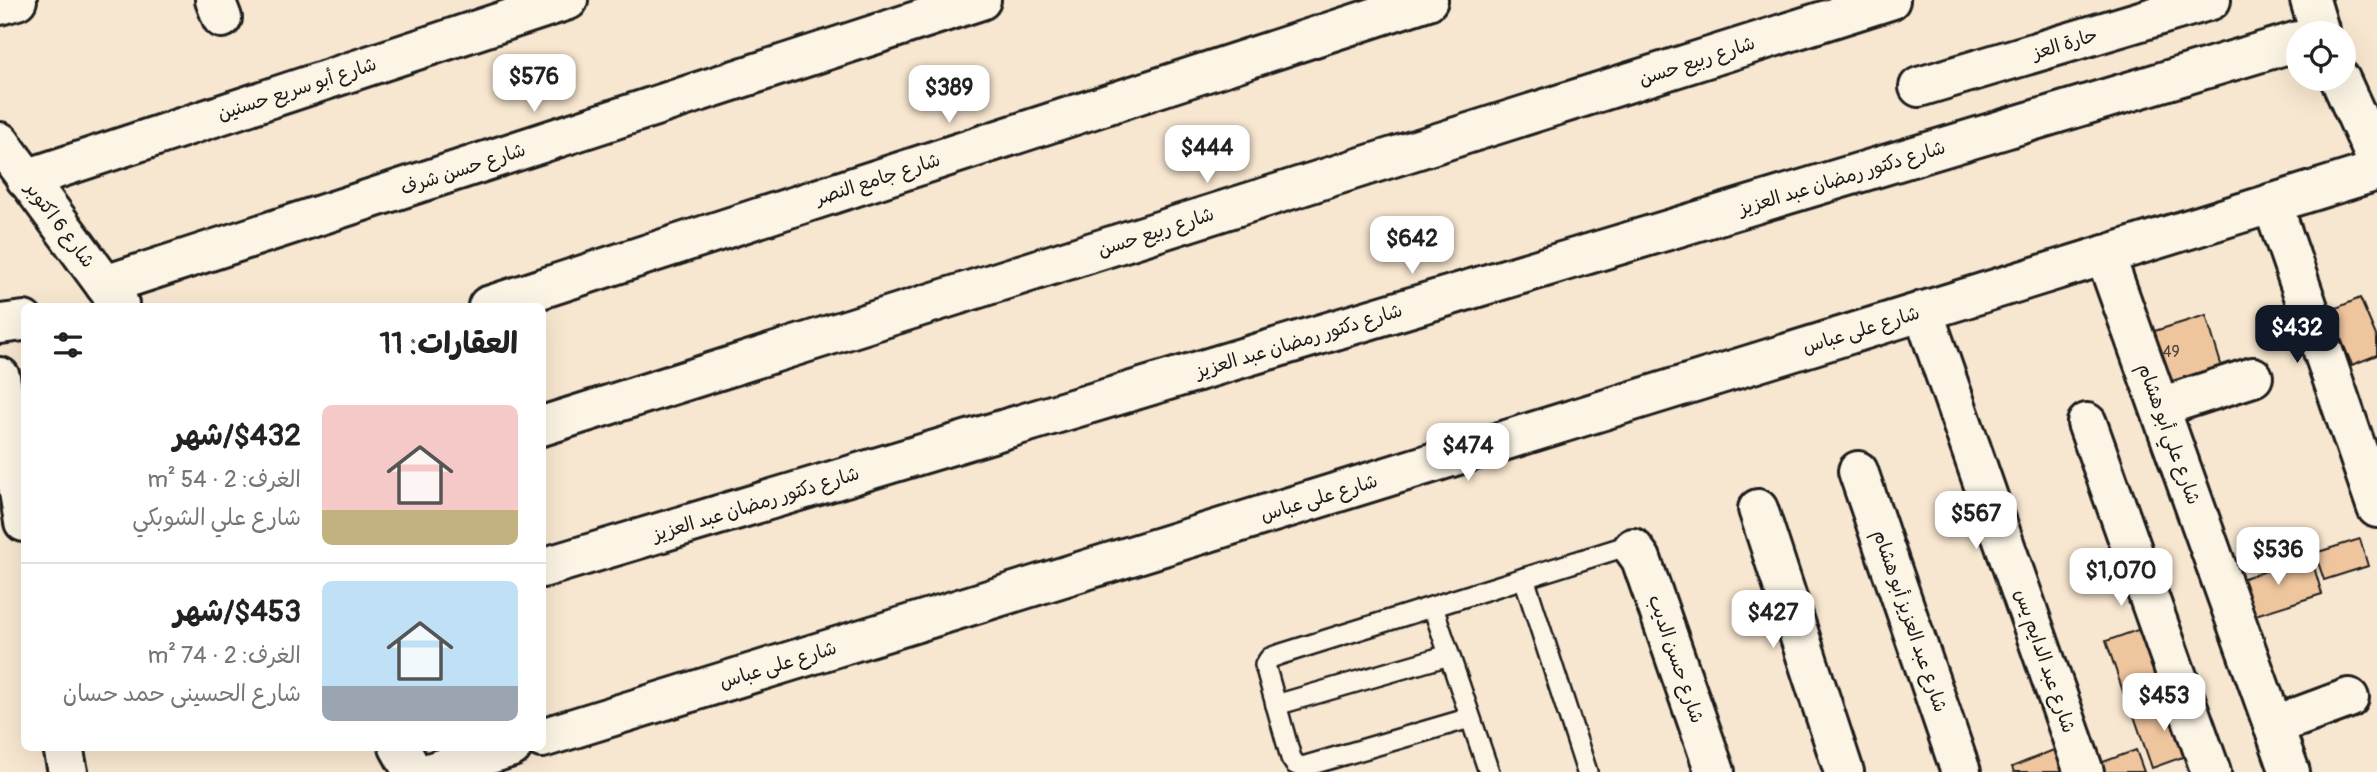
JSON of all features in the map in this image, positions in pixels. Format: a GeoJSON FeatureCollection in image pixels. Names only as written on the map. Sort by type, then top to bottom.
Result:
{"type":"FeatureCollection","features":[{"type":"Feature","properties":{"kind":"street"},"geometry":{"type":"LineString","coordinates":[[0,5],[17,0]]}},
{"type":"Feature","properties":{"kind":"street","name":"شارع أبو سريع حسنين"},"geometry":{"type":"LineString","coordinates":[[26,179],[569,0]]}},
{"type":"Feature","properties":{"kind":"street","name":"شارع حسن شرف"},"geometry":{"type":"LineString","coordinates":[[113,296],[981,0]]}},
{"type":"Feature","properties":{"kind":"street","name":"شارع جامع النصر"},"geometry":{"type":"LineString","coordinates":[[497,303],[1428,0]]}},
{"type":"Feature","properties":{"kind":"street","name":"شارع ربيع حسن"},"geometry":{"type":"LineString","coordinates":[[546,425],[1890,0]]}},
{"type":"Feature","properties":{"kind":"street","name":"حارة العز"},"geometry":{"type":"LineString","coordinates":[[1919,87],[2211,0]]}},
{"type":"Feature","properties":{"kind":"street"},"geometry":{"type":"LineString","coordinates":[[2310,0],[2316,21]]}},
{"type":"Feature","properties":{"kind":"street","name":"شارع دكتور رمضان عبد العزيز"},"geometry":{"type":"LineString","coordinates":[[546,567],[2286,45]]}},
{"type":"Feature","properties":{"kind":"street"},"geometry":{"type":"LineString","coordinates":[[2345,91],[2377,161]]}},
{"type":"Feature","properties":{"kind":"street","name":"شارع 6 اكتوبر"},"geometry":{"type":"LineString","coordinates":[[0,142],[113,296]]}},
{"type":"Feature","properties":{"kind":"street","name":"شارع على عباس"},"geometry":{"type":"LineString","coordinates":[[546,737],[2377,171]]}},
{"type":"Feature","properties":{"kind":"street"},"geometry":{"type":"LineString","coordinates":[[2272,204],[2377,508]]}},
{"type":"Feature","properties":{"kind":"street","name":"شارع علي أبو هشام"},"geometry":{"type":"LineString","coordinates":[[2105,255],[2290,772]]}},
{"type":"Feature","properties":{"kind":"street","name":"شارع عبد الدايم يس"},"geometry":{"type":"LineString","coordinates":[[1923,311],[2084,772]]}},
{"type":"Feature","properties":{"kind":"street"},"geometry":{"type":"LineString","coordinates":[[0,324],[21,321]]}},
{"type":"Feature","properties":{"kind":"street"},"geometry":{"type":"LineString","coordinates":[[0,377],[21,504]]}},
{"type":"Feature","properties":{"kind":"street"},"geometry":{"type":"LineString","coordinates":[[2160,407],[2253,377]]}},
{"type":"Feature","properties":{"kind":"street"},"geometry":{"type":"LineString","coordinates":[[2088,424],[2211,772]]}},
{"type":"Feature","properties":{"kind":"street","name":"شارع عبد العزيز أبو هشام"},"geometry":{"type":"LineString","coordinates":[[1858,471],[1961,772]]}},
{"type":"Feature","properties":{"kind":"street"},"geometry":{"type":"LineString","coordinates":[[1758,509],[1844,772]]}},
{"type":"Feature","properties":{"kind":"street","name":"شارع حسن الديب"},"geometry":{"type":"LineString","coordinates":[[1633,548],[1641,559],[1715,772]]}},
{"type":"Feature","properties":{"kind":"street"},"geometry":{"type":"LineString","coordinates":[[2273,726],[2349,698]]}},
{"type":"Feature","properties":{"kind":"street"},"geometry":{"type":"LineString","coordinates":[[64,751],[68,772]]}},
{"type":"Feature","properties":{"kind":"street"},"geometry":{"type":"LineString","coordinates":[[402,751],[413,772]]}},
{"type":"Feature","properties":{"kind":"street"},"geometry":{"type":"LineString","coordinates":[[432,772],[499,751]]}},
{"type":"Feature","properties":{"kind":"lane"},"geometry":{"type":"LineString","coordinates":[[1470,718],[1302,767],[1295,764],[1291,758],[1265,665],[1270,658],[1620,548],[1633,548]]}},
{"type":"Feature","properties":{"kind":"lane"},"geometry":{"type":"LineString","coordinates":[[1524,578],[1587,772]]}},
{"type":"Feature","properties":{"kind":"lane"},"geometry":{"type":"LineString","coordinates":[[1433,607],[1489,772]]}},
{"type":"Feature","properties":{"kind":"lane"},"geometry":{"type":"LineString","coordinates":[[1276,705],[1449,655]]}},
{"type":"Feature","properties":{"kind":"building"},"geometry":{"type":"Polygon","coordinates":[[[2360,298],[2377,338],[2377,355],[2352,365],[2329,311],[2360,298]]]}},
{"type":"Feature","properties":{"kind":"building"},"geometry":{"type":"Polygon","coordinates":[[[2206,315],[2224,374],[2163,393],[2145,334],[2206,315]]]}},
{"type":"Feature","properties":{"kind":"building"},"geometry":{"type":"Polygon","coordinates":[[[2360,539],[2368,566],[2324,580],[2315,553],[2360,539]]]}},
{"type":"Feature","properties":{"kind":"building"},"geometry":{"type":"Polygon","coordinates":[[[2311,557],[2322,594],[2246,618],[2234,581],[2311,557]]]}},
{"type":"Feature","properties":{"kind":"building"},"geometry":{"type":"Polygon","coordinates":[[[2146,627],[2170,695],[2129,709],[2106,641],[2146,627]]]}},
{"type":"Feature","properties":{"kind":"building"},"geometry":{"type":"Polygon","coordinates":[[[2175,698],[2194,753],[2152,768],[2133,713],[2175,698]]]}},
{"type":"Feature","properties":{"kind":"building"},"geometry":{"type":"Polygon","coordinates":[[[2056,749],[2066,772],[2014,772],[2012,767],[2056,749]]]}},
{"type":"Feature","properties":{"kind":"building"},"geometry":{"type":"Polygon","coordinates":[[[2136,750],[2144,772],[2091,772],[2089,767],[2136,750]]]}}]}
